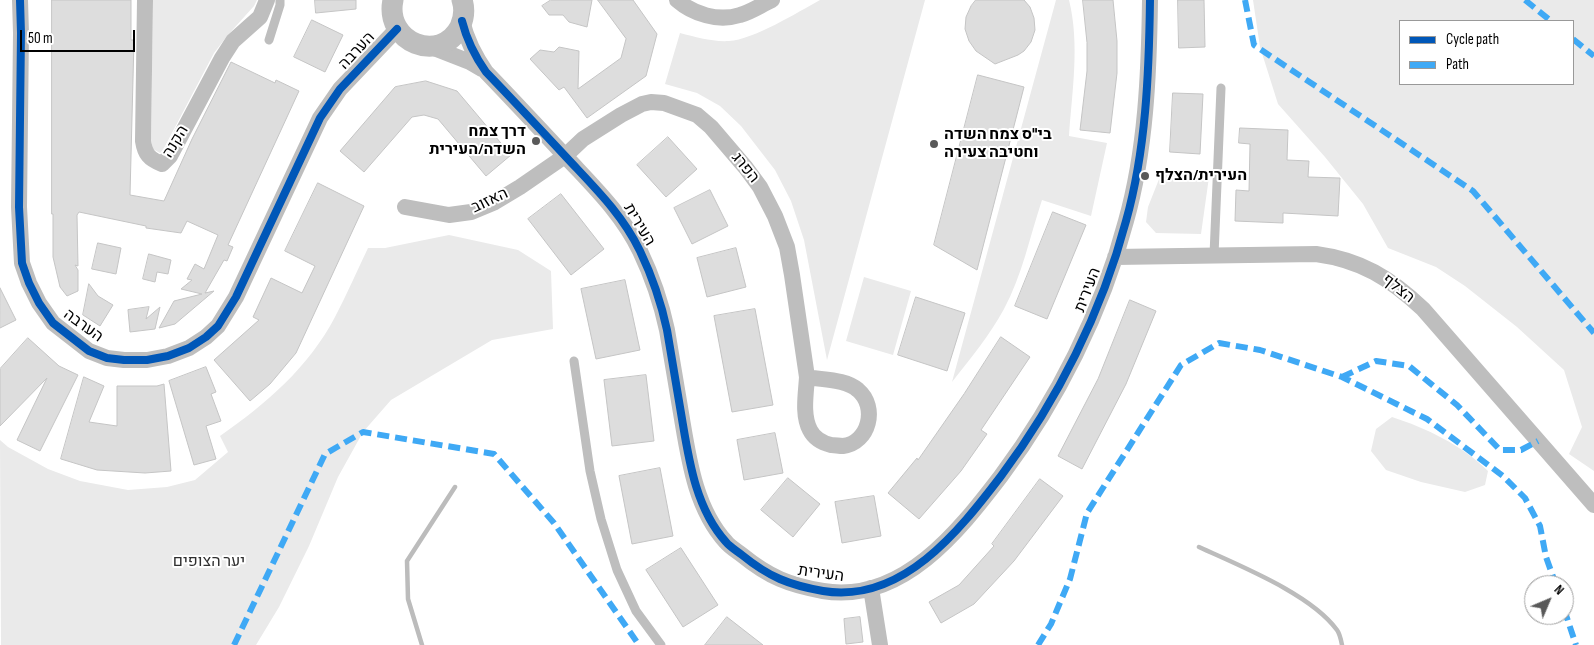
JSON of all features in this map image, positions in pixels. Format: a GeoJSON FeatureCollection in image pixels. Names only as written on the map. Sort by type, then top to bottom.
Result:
{"type":"FeatureCollection","features":[{"type":"Feature","properties":{"kind":"street","name":"הערבה"},"geometry":{"type":"LineString","coordinates":[[20,0],[19,207],[22,263],[36,296],[53,324],[89,351],[107,358],[124,360],[147,360],[168,356],[189,348],[206,337],[218,326],[236,297],[320,118],[340,89],[397,30]]}},
{"type":"Feature","properties":{"kind":"street","name":"הקנה"},"geometry":{"type":"LineString","coordinates":[[144,0],[142,141],[145,153],[152,160],[162,164],[170,156],[222,58],[234,42],[260,17],[267,0]]}},
{"type":"Feature","properties":{"kind":"street"},"geometry":{"type":"LineString","coordinates":[[392,0],[391,11],[397,30],[405,39],[416,45],[429,46],[440,44],[450,39],[457,31],[466,9]]}},
{"type":"Feature","properties":{"kind":"street"},"geometry":{"type":"LineString","coordinates":[[677,0],[696,12],[716,17],[738,16],[772,0]]}},
{"type":"Feature","properties":{"kind":"street","name":"העירית"},"geometry":{"type":"LineString","coordinates":[[466,9],[467,39],[473,54],[486,72],[599,191],[622,219],[649,270],[658,294],[666,327],[684,430],[697,489],[704,509],[726,542],[763,571],[781,581],[832,592],[871,588],[897,579],[916,567],[938,549],[985,498],[1010,464],[1033,431],[1070,365],[1090,323],[1127,220],[1135,182],[1141,136],[1149,48],[1150,0]]}},
{"type":"Feature","properties":{"kind":"street","name":"העירית"},"geometry":{"type":"LineString","coordinates":[[429,46],[470,62],[486,72]]}},
{"type":"Feature","properties":{"kind":"street","name":"הפרג"},"geometry":{"type":"LineString","coordinates":[[565,156],[583,139],[621,115],[642,104],[651,102],[664,103],[683,109],[697,115],[711,127],[760,186],[787,247],[807,377],[806,417],[810,430],[816,438],[826,444],[842,446],[852,443],[861,436],[870,416],[866,399],[858,390],[849,384],[807,377]]}},
{"type":"Feature","properties":{"kind":"street","name":"האזוב"},"geometry":{"type":"LineString","coordinates":[[405,207],[449,215],[471,212],[503,197],[565,156]]}},
{"type":"Feature","properties":{"kind":"street","name":"הצלף"},"geometry":{"type":"LineString","coordinates":[[1115,257],[1316,254],[1360,264],[1386,278],[1423,309],[1594,504]]}},
{"type":"Feature","properties":{"kind":"street"},"geometry":{"type":"LineString","coordinates":[[871,588],[880,645]]}},
{"type":"Feature","properties":{"kind":"lane"},"geometry":{"type":"LineString","coordinates":[[269,40],[280,0]]}},
{"type":"Feature","properties":{"kind":"lane"},"geometry":{"type":"LineString","coordinates":[[1214,255],[1221,88]]}},
{"type":"Feature","properties":{"kind":"lane"},"geometry":{"type":"LineString","coordinates":[[574,361],[590,471],[601,519],[617,570],[636,611],[661,645]]}},
{"type":"Feature","properties":{"kind":"green space"},"geometry":{"type":"Polygon","coordinates":[[[153,0],[257,0],[214,53],[160,153],[153,149],[151,140],[153,0]]]}},
{"type":"Feature","properties":{"kind":"green space"},"geometry":{"type":"Polygon","coordinates":[[[820,0],[925,0],[827,360],[804,240],[791,201],[775,170],[741,126],[720,106],[697,93],[665,84],[680,33],[716,41],[739,39],[763,31],[820,0]]]}},
{"type":"Feature","properties":{"kind":"green space"},"geometry":{"type":"Polygon","coordinates":[[[1056,0],[1069,0],[1074,34],[1075,51],[1069,136],[1107,143],[1091,216],[1042,200],[1021,270],[1004,309],[986,338],[952,382],[1056,0]]]}},
{"type":"Feature","properties":{"kind":"green space"},"geometry":{"type":"Polygon","coordinates":[[[1253,0],[1594,0],[1594,471],[1569,454],[1582,427],[1564,370],[1517,327],[1465,286],[1436,267],[1388,248],[1363,204],[1278,104],[1260,47],[1253,0]]]}},
{"type":"Feature","properties":{"kind":"green space"},"geometry":{"type":"Polygon","coordinates":[[[1163,169],[1209,177],[1201,234],[1156,233],[1146,222],[1148,207],[1163,169]]]}},
{"type":"Feature","properties":{"kind":"green space","name":"יער הצופים"},"geometry":{"type":"Polygon","coordinates":[[[449,235],[518,250],[551,271],[553,329],[492,340],[391,400],[363,432],[338,477],[309,546],[279,607],[256,645],[1,645],[0,440],[8,447],[48,469],[80,481],[128,490],[167,487],[195,480],[228,452],[220,436],[270,397],[312,352],[335,317],[368,248],[385,248],[449,235]]]}},
{"type":"Feature","properties":{"kind":"green space"},"geometry":{"type":"Polygon","coordinates":[[[864,277],[911,291],[893,355],[846,341],[864,277]]]}},
{"type":"Feature","properties":{"kind":"green space"},"geometry":{"type":"Polygon","coordinates":[[[1392,417],[1418,426],[1443,438],[1467,453],[1488,471],[1485,485],[1465,492],[1421,482],[1386,470],[1371,451],[1376,429],[1392,417]]]}},
{"type":"Feature","properties":{"kind":"building"},"geometry":{"type":"Polygon","coordinates":[[[52,0],[131,0],[131,40],[134,40],[130,195],[164,201],[192,139],[231,62],[275,83],[276,80],[299,91],[228,245],[233,247],[227,261],[224,260],[205,293],[214,291],[175,324],[159,328],[174,301],[202,294],[181,289],[192,280],[187,279],[195,264],[204,269],[218,235],[187,221],[181,233],[146,228],[146,226],[79,212],[77,215],[78,266],[75,265],[78,270],[78,291],[67,296],[60,287],[53,257],[52,0]]]}},
{"type":"Feature","properties":{"kind":"building"},"geometry":{"type":"Polygon","coordinates":[[[315,0],[356,0],[356,9],[316,13],[315,0]]]}},
{"type":"Feature","properties":{"kind":"building"},"geometry":{"type":"Polygon","coordinates":[[[551,0],[592,0],[587,27],[569,22],[563,15],[549,15],[542,6],[551,0]]]}},
{"type":"Feature","properties":{"kind":"building"},"geometry":{"type":"Polygon","coordinates":[[[598,0],[633,0],[657,34],[646,76],[587,118],[564,87],[559,90],[530,59],[540,50],[554,52],[559,47],[579,51],[578,89],[621,58],[626,39],[598,0]]]}},
{"type":"Feature","properties":{"kind":"building"},"geometry":{"type":"Polygon","coordinates":[[[976,0],[1024,0],[1030,7],[1034,18],[1035,30],[1031,42],[1024,51],[995,64],[976,51],[969,41],[965,29],[966,17],[976,0]]]}},
{"type":"Feature","properties":{"kind":"building"},"geometry":{"type":"Polygon","coordinates":[[[1083,0],[1113,0],[1117,41],[1117,73],[1110,133],[1080,130],[1087,71],[1087,43],[1083,0]]]}},
{"type":"Feature","properties":{"kind":"building"},"geometry":{"type":"Polygon","coordinates":[[[1178,0],[1204,0],[1205,47],[1179,48],[1178,0]]]}},
{"type":"Feature","properties":{"kind":"building"},"geometry":{"type":"Polygon","coordinates":[[[312,20],[343,35],[325,72],[294,57],[312,20]]]}},
{"type":"Feature","properties":{"kind":"building"},"geometry":{"type":"Polygon","coordinates":[[[978,75],[1024,87],[977,270],[934,245],[978,75]]]}},
{"type":"Feature","properties":{"kind":"building"},"geometry":{"type":"Polygon","coordinates":[[[426,81],[457,91],[511,155],[486,176],[438,119],[424,115],[412,117],[364,172],[340,151],[395,87],[426,81]]]}},
{"type":"Feature","properties":{"kind":"building"},"geometry":{"type":"Polygon","coordinates":[[[1173,93],[1203,94],[1200,154],[1170,152],[1173,93]]]}},
{"type":"Feature","properties":{"kind":"building"},"geometry":{"type":"Polygon","coordinates":[[[1240,128],[1288,130],[1287,160],[1309,161],[1308,177],[1340,178],[1338,216],[1283,213],[1283,223],[1235,221],[1236,190],[1249,191],[1250,144],[1239,143],[1240,128]]]}},
{"type":"Feature","properties":{"kind":"building"},"geometry":{"type":"Polygon","coordinates":[[[668,137],[697,169],[666,197],[637,165],[668,137]]]}},
{"type":"Feature","properties":{"kind":"building"},"geometry":{"type":"Polygon","coordinates":[[[318,183],[364,206],[296,353],[270,384],[250,401],[214,360],[259,320],[253,317],[271,278],[302,293],[315,266],[285,251],[318,183]]]}},
{"type":"Feature","properties":{"kind":"building"},"geometry":{"type":"Polygon","coordinates":[[[710,190],[728,226],[692,244],[674,208],[710,190]]]}},
{"type":"Feature","properties":{"kind":"building"},"geometry":{"type":"Polygon","coordinates":[[[561,194],[604,249],[571,275],[528,219],[561,194]]]}},
{"type":"Feature","properties":{"kind":"building"},"geometry":{"type":"Polygon","coordinates":[[[1053,212],[1086,225],[1047,319],[1015,306],[1053,212]]]}},
{"type":"Feature","properties":{"kind":"building"},"geometry":{"type":"Polygon","coordinates":[[[98,243],[121,248],[116,274],[92,269],[98,243]]]}},
{"type":"Feature","properties":{"kind":"building"},"geometry":{"type":"Polygon","coordinates":[[[736,248],[746,287],[707,297],[697,258],[736,248]]]}},
{"type":"Feature","properties":{"kind":"building"},"geometry":{"type":"Polygon","coordinates":[[[149,254],[171,260],[168,274],[157,272],[155,282],[143,279],[149,254]]]}},
{"type":"Feature","properties":{"kind":"building"},"geometry":{"type":"Polygon","coordinates":[[[625,280],[640,350],[596,359],[581,289],[625,280]]]}},
{"type":"Feature","properties":{"kind":"building"},"geometry":{"type":"Polygon","coordinates":[[[89,284],[98,296],[113,305],[100,326],[83,315],[89,284]]]}},
{"type":"Feature","properties":{"kind":"building"},"geometry":{"type":"Polygon","coordinates":[[[0,288],[16,320],[0,328],[0,288]]]}},
{"type":"Feature","properties":{"kind":"building"},"geometry":{"type":"Polygon","coordinates":[[[916,297],[965,313],[947,371],[898,355],[916,297]]]}},
{"type":"Feature","properties":{"kind":"building"},"geometry":{"type":"Polygon","coordinates":[[[1130,300],[1156,311],[1126,384],[1082,469],[1058,456],[1098,379],[1130,300]]]}},
{"type":"Feature","properties":{"kind":"building"},"geometry":{"type":"Polygon","coordinates":[[[149,307],[146,319],[160,307],[155,329],[130,332],[128,310],[149,307]]]}},
{"type":"Feature","properties":{"kind":"building"},"geometry":{"type":"Polygon","coordinates":[[[755,309],[773,405],[732,412],[714,316],[755,309]]]}},
{"type":"Feature","properties":{"kind":"building"},"geometry":{"type":"Polygon","coordinates":[[[1001,337],[1030,357],[981,430],[987,434],[961,471],[919,519],[888,493],[917,458],[918,460],[1001,337]]]}},
{"type":"Feature","properties":{"kind":"building"},"geometry":{"type":"Polygon","coordinates":[[[28,338],[59,366],[78,375],[40,451],[17,440],[47,378],[0,426],[0,369],[28,338]]]}},
{"type":"Feature","properties":{"kind":"building"},"geometry":{"type":"Polygon","coordinates":[[[206,367],[216,392],[211,394],[221,421],[206,426],[216,459],[194,465],[169,381],[206,367]]]}},
{"type":"Feature","properties":{"kind":"building"},"geometry":{"type":"Polygon","coordinates":[[[646,375],[654,441],[612,446],[604,380],[646,375]]]}},
{"type":"Feature","properties":{"kind":"building"},"geometry":{"type":"Polygon","coordinates":[[[84,377],[104,386],[89,422],[117,426],[117,386],[157,386],[164,384],[171,471],[145,473],[97,470],[61,459],[84,377]]]}},
{"type":"Feature","properties":{"kind":"building"},"geometry":{"type":"Polygon","coordinates":[[[775,433],[783,473],[744,480],[737,440],[775,433]]]}},
{"type":"Feature","properties":{"kind":"building"},"geometry":{"type":"Polygon","coordinates":[[[660,468],[673,536],[632,544],[619,476],[660,468]]]}},
{"type":"Feature","properties":{"kind":"building"},"geometry":{"type":"Polygon","coordinates":[[[788,478],[820,504],[793,537],[761,510],[788,478]]]}},
{"type":"Feature","properties":{"kind":"building"},"geometry":{"type":"Polygon","coordinates":[[[1040,479],[1063,496],[1014,561],[974,604],[941,623],[929,602],[959,585],[994,546],[992,544],[1040,479]]]}},
{"type":"Feature","properties":{"kind":"building"},"geometry":{"type":"Polygon","coordinates":[[[874,496],[881,536],[842,543],[835,502],[874,496]]]}},
{"type":"Feature","properties":{"kind":"building"},"geometry":{"type":"Polygon","coordinates":[[[681,548],[718,605],[683,627],[646,570],[681,548]]]}},
{"type":"Feature","properties":{"kind":"building"},"geometry":{"type":"Polygon","coordinates":[[[727,617],[763,645],[705,645],[727,617]]]}},
{"type":"Feature","properties":{"kind":"building"},"geometry":{"type":"Polygon","coordinates":[[[860,617],[863,642],[846,644],[844,619],[860,617]]]}},
{"type":"Feature","properties":{"kind":"waterway"},"geometry":{"type":"LineString","coordinates":[[422,645],[408,599],[407,561],[455,487]]}},
{"type":"Feature","properties":{"kind":"waterway"},"geometry":{"type":"LineString","coordinates":[[1199,547],[1254,572],[1293,593],[1325,617],[1337,630],[1342,645]]}},
{"type":"Feature","properties":{"kind":"marked path"},"geometry":{"type":"LineString","coordinates":[[1245,0],[1254,45],[1473,191],[1594,333]]}},
{"type":"Feature","properties":{"kind":"marked path"},"geometry":{"type":"LineString","coordinates":[[1525,0],[1550,20]]}},
{"type":"Feature","properties":{"kind":"marked path"},"geometry":{"type":"LineString","coordinates":[[1574,40],[1594,56]]}},
{"type":"Feature","properties":{"kind":"marked path"},"geometry":{"type":"LineString","coordinates":[[1038,645],[1051,624],[1070,579],[1087,513],[1181,365],[1219,343],[1260,350],[1342,377],[1427,419],[1503,476],[1525,498],[1540,526],[1546,557],[1552,575]]}},
{"type":"Feature","properties":{"kind":"marked path"},"geometry":{"type":"LineString","coordinates":[[1342,377],[1376,361],[1409,366],[1457,405],[1500,450],[1521,450],[1538,441]]}},
{"type":"Feature","properties":{"kind":"marked path"},"geometry":{"type":"LineString","coordinates":[[234,645],[325,454],[363,432],[494,454],[554,523],[639,645]]}},
{"type":"Feature","properties":{"kind":"marked path"},"geometry":{"type":"LineString","coordinates":[[1569,625],[1576,645]]}},
{"type":"Feature","properties":{"kind":"cycle path"},"geometry":{"type":"LineString","coordinates":[[20,0],[19,207],[22,263],[39,303],[53,323],[89,351],[107,358],[124,360],[147,360],[168,356],[189,348],[206,337],[218,326],[236,297],[320,118],[340,89],[397,29]]}},
{"type":"Feature","properties":{"kind":"cycle path"},"geometry":{"type":"LineString","coordinates":[[462,21],[471,48],[486,72],[607,202],[625,225],[640,251],[656,289],[665,320],[695,484],[707,515],[716,529],[732,547],[761,569],[780,579],[823,591],[852,592],[878,586],[903,575],[926,559],[967,519],[1001,476],[1041,417],[1076,354],[1104,289],[1116,255],[1133,194],[1145,111],[1150,0]]}},
{"type":"Feature","properties":{"kind":"place","name":"דרך צמח השדה/העירית"},"geometry":{"type":"Point","coordinates":[536,141]}},
{"type":"Feature","properties":{"kind":"place","name":"בי\"ס צמח השדה וחטיבה צעירה"},"geometry":{"type":"Point","coordinates":[934,144]}},
{"type":"Feature","properties":{"kind":"place","name":"העירית/הצלף"},"geometry":{"type":"Point","coordinates":[1145,176]}}]}
